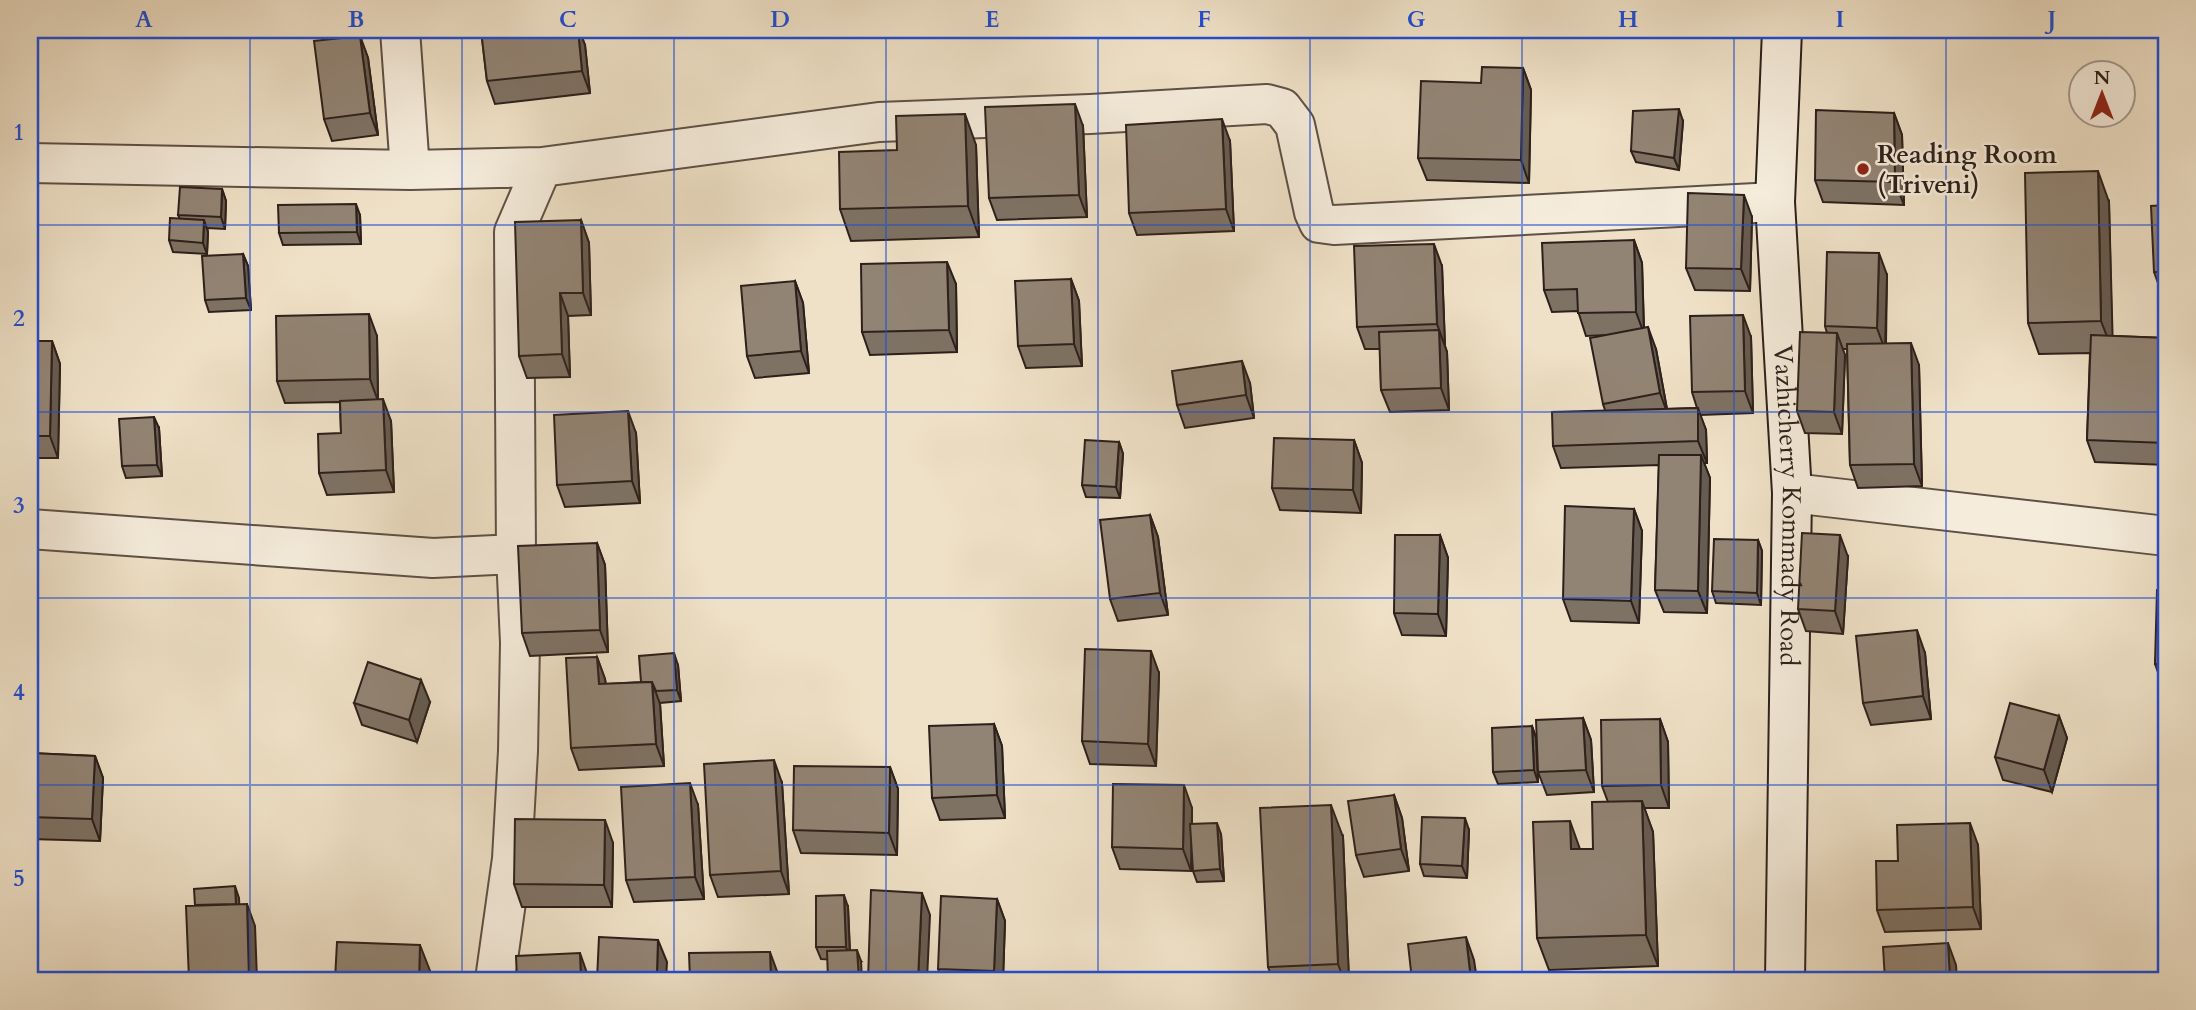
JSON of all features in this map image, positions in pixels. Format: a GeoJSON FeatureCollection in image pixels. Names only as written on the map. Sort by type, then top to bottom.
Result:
{"type":"FeatureCollection","features":[{"type":"Feature","properties":{"kind":"street"},"geometry":{"type":"LineString","coordinates":[[400,30],[410,170]]}},
{"type":"Feature","properties":{"kind":"street","name":"Vazhicherry Kommady Road"},"geometry":{"type":"LineString","coordinates":[[1782,30],[1774,202],[1792,493],[1785,980]]}},
{"type":"Feature","properties":{"kind":"street"},"geometry":{"type":"LineString","coordinates":[[30,163],[410,170],[542,167],[879,122],[1267,104],[1282,108],[1295,125],[1314,212],[1319,223],[1334,225],[1774,202]]}},
{"type":"Feature","properties":{"kind":"street"},"geometry":{"type":"LineString","coordinates":[[495,980],[512,859],[518,751],[520,643],[516,554],[514,232],[542,167]]}},
{"type":"Feature","properties":{"kind":"street"},"geometry":{"type":"LineString","coordinates":[[1792,493],[2166,536]]}},
{"type":"Feature","properties":{"kind":"street"},"geometry":{"type":"LineString","coordinates":[[30,529],[433,558],[516,554]]}},
{"type":"Feature","properties":{"kind":"building"},"geometry":{"type":"Polygon","coordinates":[[[481,30],[578,30],[582,71],[487,81],[481,30]]]}},
{"type":"Feature","properties":{"kind":"building"},"geometry":{"type":"Polygon","coordinates":[[[360,36],[370,113],[324,119],[314,41],[360,36]]]}},
{"type":"Feature","properties":{"kind":"building"},"geometry":{"type":"Polygon","coordinates":[[[1482,67],[1523,68],[1521,160],[1418,158],[1421,81],[1481,83],[1482,67]]]}},
{"type":"Feature","properties":{"kind":"building"},"geometry":{"type":"Polygon","coordinates":[[[1075,104],[1079,195],[989,198],[985,107],[1075,104]]]}},
{"type":"Feature","properties":{"kind":"building"},"geometry":{"type":"Polygon","coordinates":[[[1679,109],[1674,158],[1631,151],[1633,111],[1679,109]]]}},
{"type":"Feature","properties":{"kind":"building","name":"Reading Room (Triveni)"},"geometry":{"type":"Polygon","coordinates":[[[1816,110],[1894,113],[1895,182],[1815,180],[1816,110]]]}},
{"type":"Feature","properties":{"kind":"building"},"geometry":{"type":"Polygon","coordinates":[[[965,114],[968,206],[840,209],[839,152],[897,150],[896,116],[965,114]]]}},
{"type":"Feature","properties":{"kind":"building"},"geometry":{"type":"Polygon","coordinates":[[[1222,119],[1226,209],[1129,213],[1126,125],[1222,119]]]}},
{"type":"Feature","properties":{"kind":"building"},"geometry":{"type":"Polygon","coordinates":[[[2098,171],[2101,321],[2028,323],[2025,173],[2098,171]]]}},
{"type":"Feature","properties":{"kind":"building"},"geometry":{"type":"Polygon","coordinates":[[[180,187],[222,189],[221,217],[178,215],[180,187]]]}},
{"type":"Feature","properties":{"kind":"building"},"geometry":{"type":"Polygon","coordinates":[[[1688,193],[1744,195],[1741,269],[1686,268],[1688,193]]]}},
{"type":"Feature","properties":{"kind":"building"},"geometry":{"type":"Polygon","coordinates":[[[356,204],[357,232],[279,233],[278,205],[356,204]]]}},
{"type":"Feature","properties":{"kind":"building"},"geometry":{"type":"Polygon","coordinates":[[[2166,205],[2166,272],[2154,272],[2151,206],[2166,205]]]}},
{"type":"Feature","properties":{"kind":"building"},"geometry":{"type":"Polygon","coordinates":[[[170,218],[204,220],[203,243],[169,240],[170,218]]]}},
{"type":"Feature","properties":{"kind":"building"},"geometry":{"type":"Polygon","coordinates":[[[581,220],[583,293],[560,293],[562,354],[519,356],[515,222],[581,220]]]}},
{"type":"Feature","properties":{"kind":"building"},"geometry":{"type":"Polygon","coordinates":[[[1634,240],[1636,312],[1578,313],[1577,289],[1544,290],[1542,243],[1634,240]]]}},
{"type":"Feature","properties":{"kind":"building"},"geometry":{"type":"Polygon","coordinates":[[[1434,244],[1437,324],[1357,327],[1354,246],[1434,244]]]}},
{"type":"Feature","properties":{"kind":"building"},"geometry":{"type":"Polygon","coordinates":[[[1827,252],[1879,253],[1877,328],[1825,326],[1827,252]]]}},
{"type":"Feature","properties":{"kind":"building"},"geometry":{"type":"Polygon","coordinates":[[[243,254],[246,298],[205,300],[202,256],[243,254]]]}},
{"type":"Feature","properties":{"kind":"building"},"geometry":{"type":"Polygon","coordinates":[[[947,262],[949,330],[862,332],[861,264],[947,262]]]}},
{"type":"Feature","properties":{"kind":"building"},"geometry":{"type":"Polygon","coordinates":[[[1071,279],[1074,344],[1018,346],[1015,281],[1071,279]]]}},
{"type":"Feature","properties":{"kind":"building"},"geometry":{"type":"Polygon","coordinates":[[[795,281],[801,351],[747,356],[741,286],[795,281]]]}},
{"type":"Feature","properties":{"kind":"building"},"geometry":{"type":"Polygon","coordinates":[[[369,314],[370,379],[277,381],[276,316],[369,314]]]}},
{"type":"Feature","properties":{"kind":"building"},"geometry":{"type":"Polygon","coordinates":[[[1743,315],[1745,391],[1692,392],[1690,316],[1743,315]]]}},
{"type":"Feature","properties":{"kind":"building"},"geometry":{"type":"Polygon","coordinates":[[[1648,327],[1660,393],[1603,404],[1590,338],[1648,327]]]}},
{"type":"Feature","properties":{"kind":"building"},"geometry":{"type":"Polygon","coordinates":[[[1439,330],[1441,388],[1381,390],[1379,332],[1439,330]]]}},
{"type":"Feature","properties":{"kind":"building"},"geometry":{"type":"Polygon","coordinates":[[[1800,332],[1837,333],[1834,412],[1797,411],[1800,332]]]}},
{"type":"Feature","properties":{"kind":"building"},"geometry":{"type":"Polygon","coordinates":[[[2091,335],[2166,338],[2166,443],[2087,440],[2091,335]]]}},
{"type":"Feature","properties":{"kind":"building"},"geometry":{"type":"Polygon","coordinates":[[[30,341],[52,341],[50,436],[30,436],[30,341]]]}},
{"type":"Feature","properties":{"kind":"building"},"geometry":{"type":"Polygon","coordinates":[[[1911,343],[1914,464],[1850,465],[1847,344],[1911,343]]]}},
{"type":"Feature","properties":{"kind":"building"},"geometry":{"type":"Polygon","coordinates":[[[1242,361],[1246,395],[1177,405],[1172,371],[1242,361]]]}},
{"type":"Feature","properties":{"kind":"building"},"geometry":{"type":"Polygon","coordinates":[[[383,399],[386,470],[319,473],[318,434],[341,433],[340,401],[383,399]]]}},
{"type":"Feature","properties":{"kind":"building"},"geometry":{"type":"Polygon","coordinates":[[[1698,408],[1698,441],[1553,446],[1552,412],[1698,408]]]}},
{"type":"Feature","properties":{"kind":"building"},"geometry":{"type":"Polygon","coordinates":[[[628,411],[632,481],[557,485],[554,415],[628,411]]]}},
{"type":"Feature","properties":{"kind":"building"},"geometry":{"type":"Polygon","coordinates":[[[154,417],[157,465],[122,466],[119,419],[154,417]]]}},
{"type":"Feature","properties":{"kind":"building"},"geometry":{"type":"Polygon","coordinates":[[[1274,438],[1354,440],[1353,490],[1272,488],[1274,438]]]}},
{"type":"Feature","properties":{"kind":"building"},"geometry":{"type":"Polygon","coordinates":[[[1085,440],[1119,442],[1116,487],[1082,485],[1085,440]]]}},
{"type":"Feature","properties":{"kind":"building"},"geometry":{"type":"Polygon","coordinates":[[[1659,455],[1701,455],[1698,591],[1655,590],[1659,455]]]}},
{"type":"Feature","properties":{"kind":"building"},"geometry":{"type":"Polygon","coordinates":[[[1565,506],[1634,509],[1631,601],[1563,599],[1565,506]]]}},
{"type":"Feature","properties":{"kind":"building"},"geometry":{"type":"Polygon","coordinates":[[[1150,515],[1160,593],[1110,599],[1100,520],[1150,515]]]}},
{"type":"Feature","properties":{"kind":"building"},"geometry":{"type":"Polygon","coordinates":[[[1802,533],[1840,535],[1835,611],[1798,609],[1802,533]]]}},
{"type":"Feature","properties":{"kind":"building"},"geometry":{"type":"Polygon","coordinates":[[[1395,535],[1440,535],[1438,614],[1394,613],[1395,535]]]}},
{"type":"Feature","properties":{"kind":"building"},"geometry":{"type":"Polygon","coordinates":[[[1714,539],[1758,540],[1757,593],[1712,591],[1714,539]]]}},
{"type":"Feature","properties":{"kind":"building"},"geometry":{"type":"Polygon","coordinates":[[[597,543],[600,630],[522,633],[518,546],[597,543]]]}},
{"type":"Feature","properties":{"kind":"building"},"geometry":{"type":"Polygon","coordinates":[[[2157,590],[2166,590],[2166,664],[2155,664],[2157,590]]]}},
{"type":"Feature","properties":{"kind":"building"},"geometry":{"type":"Polygon","coordinates":[[[1917,630],[1923,696],[1863,703],[1856,636],[1917,630]]]}},
{"type":"Feature","properties":{"kind":"building"},"geometry":{"type":"Polygon","coordinates":[[[1085,649],[1151,651],[1148,744],[1082,741],[1085,649]]]}},
{"type":"Feature","properties":{"kind":"building"},"geometry":{"type":"Polygon","coordinates":[[[674,653],[677,690],[656,691],[652,682],[641,682],[639,656],[674,653]]]}},
{"type":"Feature","properties":{"kind":"building"},"geometry":{"type":"Polygon","coordinates":[[[597,657],[599,684],[652,682],[656,744],[571,748],[566,658],[597,657]]]}},
{"type":"Feature","properties":{"kind":"building"},"geometry":{"type":"Polygon","coordinates":[[[368,662],[421,680],[409,720],[354,703],[368,662]]]}},
{"type":"Feature","properties":{"kind":"building"},"geometry":{"type":"Polygon","coordinates":[[[2010,703],[2059,716],[2044,770],[1995,757],[2010,703]]]}},
{"type":"Feature","properties":{"kind":"building"},"geometry":{"type":"Polygon","coordinates":[[[1583,718],[1586,770],[1538,772],[1536,720],[1583,718]]]}},
{"type":"Feature","properties":{"kind":"building"},"geometry":{"type":"Polygon","coordinates":[[[1660,719],[1661,785],[1602,786],[1601,720],[1660,719]]]}},
{"type":"Feature","properties":{"kind":"building"},"geometry":{"type":"Polygon","coordinates":[[[994,724],[997,795],[932,798],[929,726],[994,724]]]}},
{"type":"Feature","properties":{"kind":"building"},"geometry":{"type":"Polygon","coordinates":[[[1532,726],[1534,770],[1493,772],[1492,728],[1532,726]]]}},
{"type":"Feature","properties":{"kind":"building"},"geometry":{"type":"Polygon","coordinates":[[[30,753],[95,756],[92,819],[30,817],[30,753]]]}},
{"type":"Feature","properties":{"kind":"building"},"geometry":{"type":"Polygon","coordinates":[[[774,760],[781,871],[710,875],[704,764],[774,760]]]}},
{"type":"Feature","properties":{"kind":"building"},"geometry":{"type":"Polygon","coordinates":[[[794,766],[890,767],[889,833],[793,830],[794,766]]]}},
{"type":"Feature","properties":{"kind":"building"},"geometry":{"type":"Polygon","coordinates":[[[690,783],[695,877],[626,880],[621,787],[690,783]]]}},
{"type":"Feature","properties":{"kind":"building"},"geometry":{"type":"Polygon","coordinates":[[[1113,784],[1184,785],[1183,849],[1112,847],[1113,784]]]}},
{"type":"Feature","properties":{"kind":"building"},"geometry":{"type":"Polygon","coordinates":[[[1394,795],[1401,849],[1356,855],[1348,801],[1394,795]]]}},
{"type":"Feature","properties":{"kind":"building"},"geometry":{"type":"Polygon","coordinates":[[[1642,801],[1646,935],[1537,938],[1533,822],[1570,821],[1571,849],[1593,849],[1592,802],[1642,801]]]}},
{"type":"Feature","properties":{"kind":"building"},"geometry":{"type":"Polygon","coordinates":[[[1331,805],[1338,964],[1268,967],[1260,808],[1331,805]]]}},
{"type":"Feature","properties":{"kind":"building"},"geometry":{"type":"Polygon","coordinates":[[[1422,817],[1465,818],[1462,866],[1420,864],[1422,817]]]}},
{"type":"Feature","properties":{"kind":"building"},"geometry":{"type":"Polygon","coordinates":[[[515,819],[605,820],[604,885],[514,884],[515,819]]]}},
{"type":"Feature","properties":{"kind":"building"},"geometry":{"type":"Polygon","coordinates":[[[1217,823],[1220,869],[1193,871],[1190,824],[1217,823]]]}},
{"type":"Feature","properties":{"kind":"building"},"geometry":{"type":"Polygon","coordinates":[[[1970,823],[1973,907],[1877,910],[1876,861],[1898,861],[1897,825],[1970,823]]]}},
{"type":"Feature","properties":{"kind":"building"},"geometry":{"type":"Polygon","coordinates":[[[235,886],[236,904],[195,905],[194,889],[235,886]]]}},
{"type":"Feature","properties":{"kind":"building"},"geometry":{"type":"Polygon","coordinates":[[[871,890],[922,893],[918,980],[868,980],[871,890]]]}},
{"type":"Feature","properties":{"kind":"building"},"geometry":{"type":"Polygon","coordinates":[[[844,895],[846,947],[816,947],[816,896],[844,895]]]}},
{"type":"Feature","properties":{"kind":"building"},"geometry":{"type":"Polygon","coordinates":[[[941,896],[997,899],[994,971],[938,969],[941,896]]]}},
{"type":"Feature","properties":{"kind":"building"},"geometry":{"type":"Polygon","coordinates":[[[247,904],[249,980],[189,980],[186,906],[247,904]]]}},
{"type":"Feature","properties":{"kind":"building"},"geometry":{"type":"Polygon","coordinates":[[[599,937],[658,940],[657,972],[678,972],[678,980],[597,980],[599,937]]]}},
{"type":"Feature","properties":{"kind":"building"},"geometry":{"type":"Polygon","coordinates":[[[1466,937],[1471,980],[1412,980],[1408,944],[1466,937]]]}},
{"type":"Feature","properties":{"kind":"building"},"geometry":{"type":"Polygon","coordinates":[[[337,942],[420,945],[419,980],[335,980],[337,942]]]}},
{"type":"Feature","properties":{"kind":"building"},"geometry":{"type":"Polygon","coordinates":[[[1948,943],[1950,980],[1885,980],[1883,947],[1948,943]]]}},
{"type":"Feature","properties":{"kind":"building"},"geometry":{"type":"Polygon","coordinates":[[[857,950],[859,980],[828,980],[827,951],[857,950]]]}},
{"type":"Feature","properties":{"kind":"building"},"geometry":{"type":"Polygon","coordinates":[[[770,952],[771,980],[690,980],[689,953],[770,952]]]}},
{"type":"Feature","properties":{"kind":"building"},"geometry":{"type":"Polygon","coordinates":[[[580,953],[581,980],[517,980],[516,956],[580,953]]]}},
{"type":"Feature","properties":{"kind":"place","name":"Reading Room (Triveni)"},"geometry":{"type":"Point","coordinates":[1863,169]}}]}
